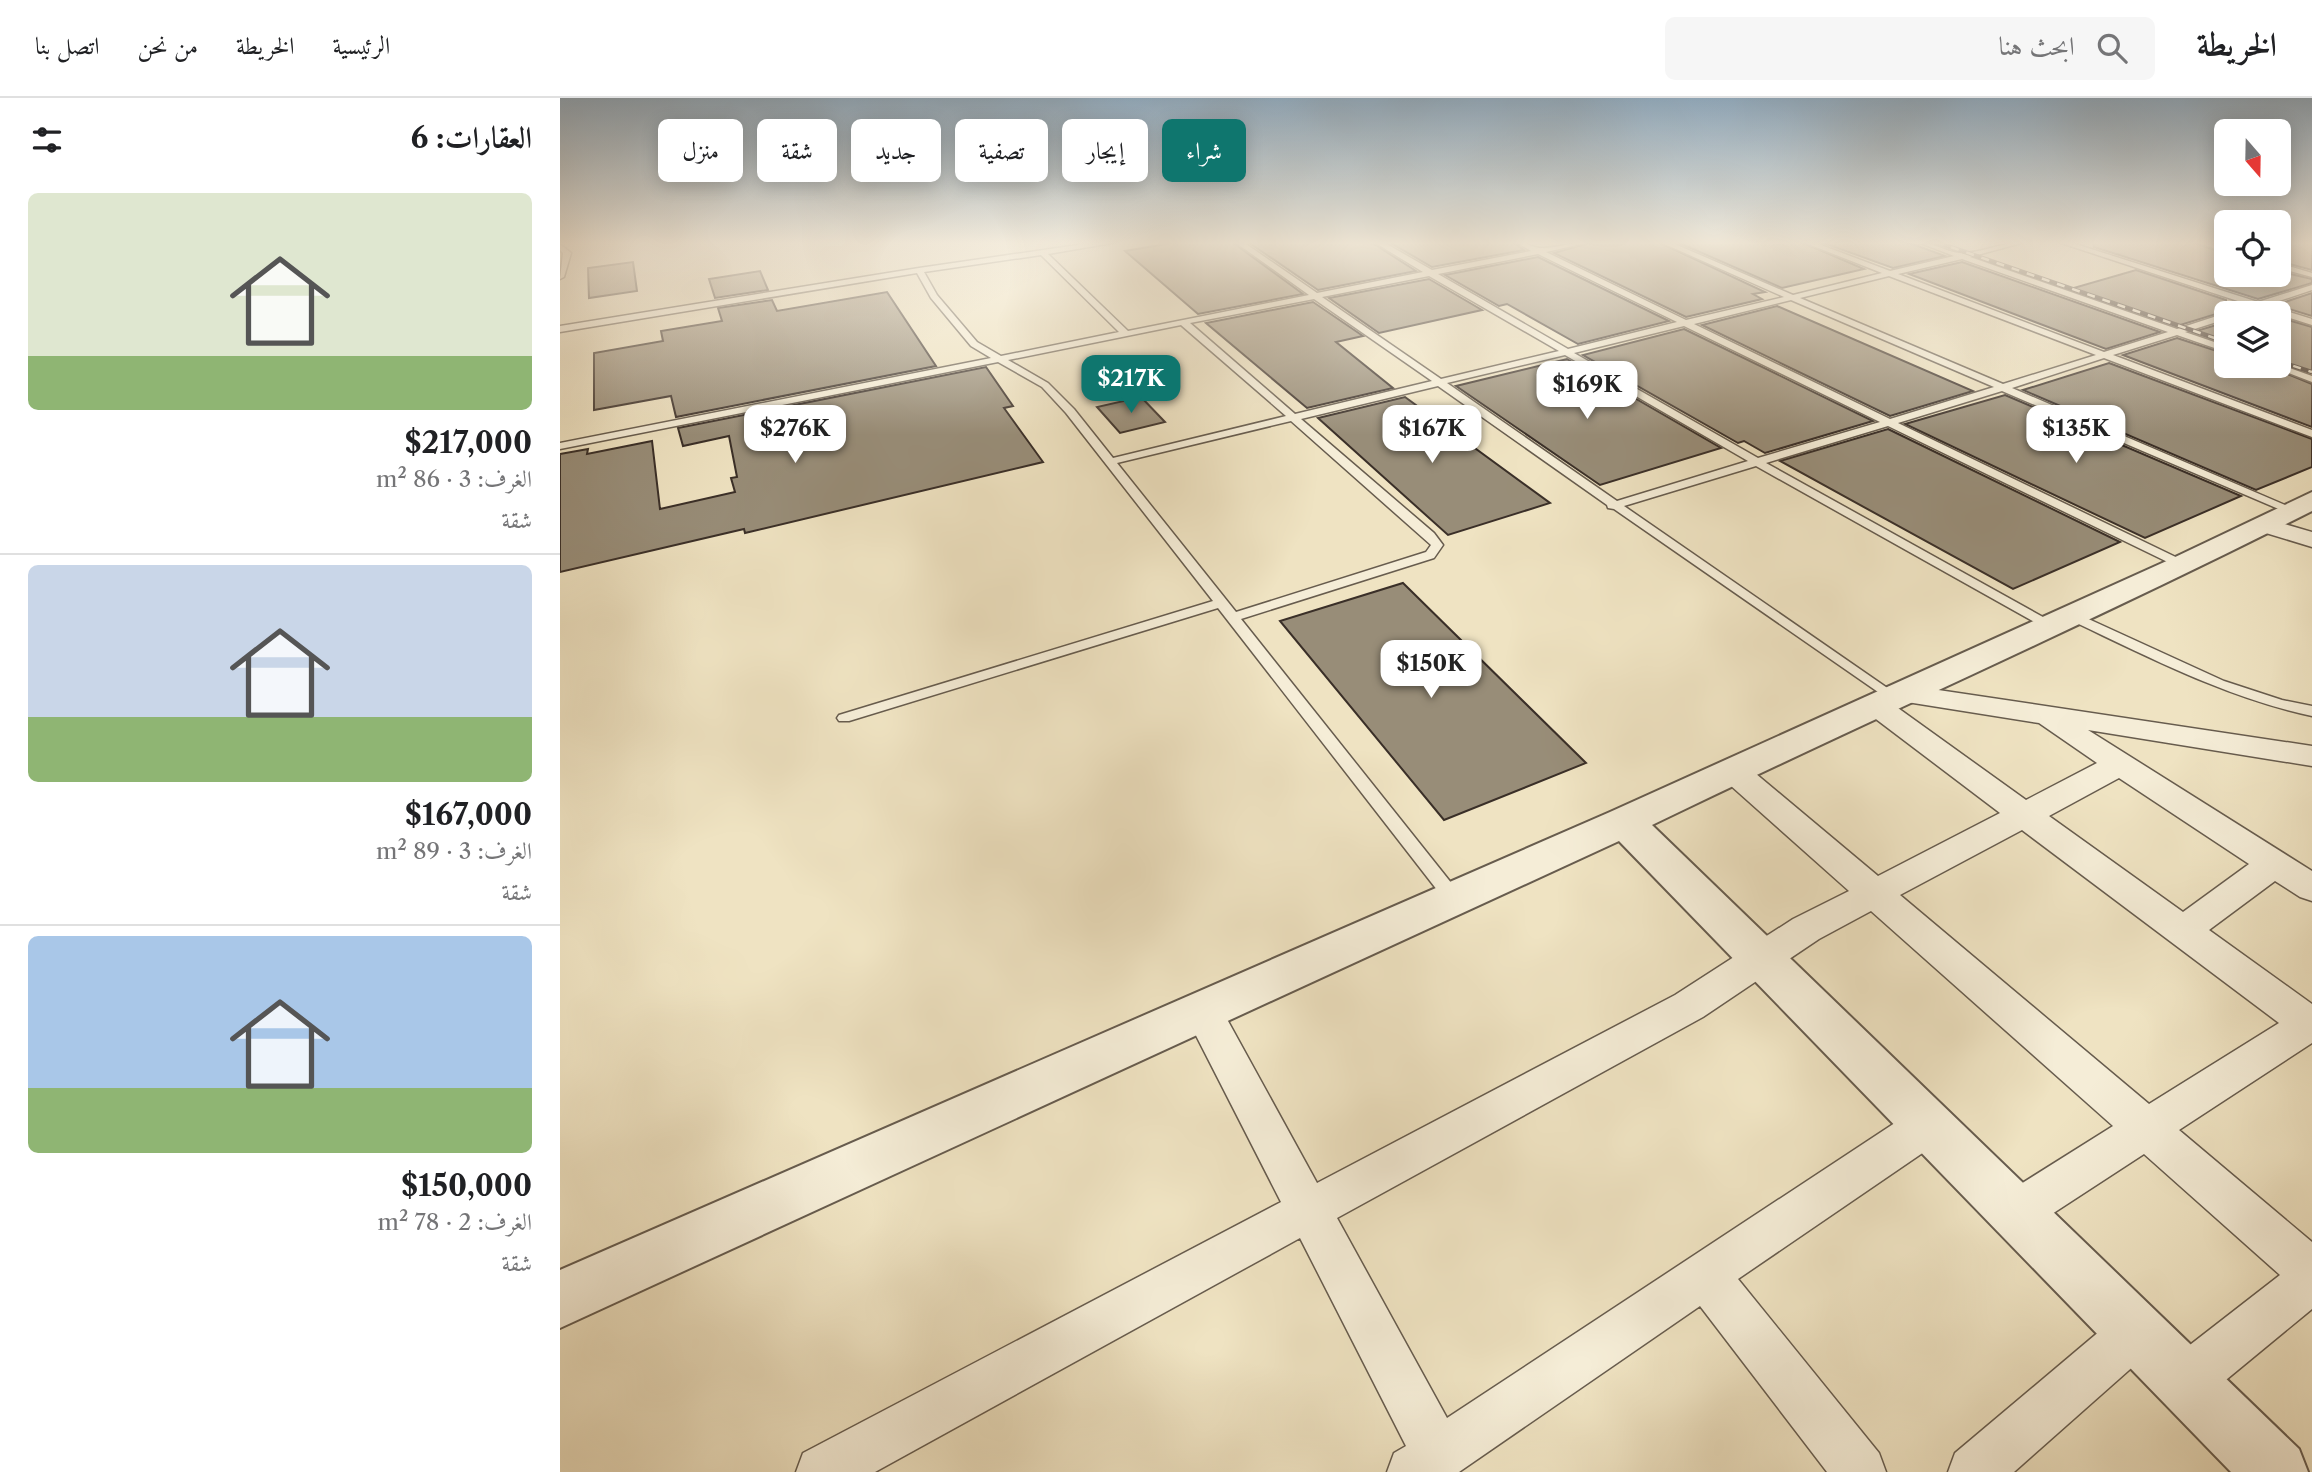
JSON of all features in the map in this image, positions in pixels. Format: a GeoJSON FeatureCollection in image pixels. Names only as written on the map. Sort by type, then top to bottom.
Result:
{"type":"FeatureCollection","features":[{"type":"Feature","properties":{"kind":"street"},"geometry":{"type":"LineString","coordinates":[[560,1299],[1624,822],[1888,698],[2182,565],[2288,512],[2312,540]]}},
{"type":"Feature","properties":{"kind":"street"},"geometry":{"type":"LineString","coordinates":[[1888,698],[2222,740],[2312,756]]}},
{"type":"Feature","properties":{"kind":"street"},"geometry":{"type":"LineString","coordinates":[[1888,698],[2022,814],[2311,1025],[2016,1212]]}},
{"type":"Feature","properties":{"kind":"street"},"geometry":{"type":"LineString","coordinates":[[2046,716],[2312,888]]}},
{"type":"Feature","properties":{"kind":"street"},"geometry":{"type":"LineString","coordinates":[[822,1472],[1689,1006],[1806,929],[2121,764]]}},
{"type":"Feature","properties":{"kind":"street"},"geometry":{"type":"LineString","coordinates":[[1732,770],[2312,1272]]}},
{"type":"Feature","properties":{"kind":"street"},"geometry":{"type":"LineString","coordinates":[[1624,822],[2276,1472]]}},
{"type":"Feature","properties":{"kind":"street"},"geometry":{"type":"LineString","coordinates":[[2182,931],[2274,864]]}},
{"type":"Feature","properties":{"kind":"street"},"geometry":{"type":"LineString","coordinates":[[1203,1012],[1308,1210],[1426,1464],[1928,1125]]}},
{"type":"Feature","properties":{"kind":"street"},"geometry":{"type":"LineString","coordinates":[[1705,1275],[1860,1472]]}},
{"type":"Feature","properties":{"kind":"street"},"geometry":{"type":"LineString","coordinates":[[2186,1380],[2312,1279]]}},
{"type":"Feature","properties":{"kind":"street"},"geometry":{"type":"LineString","coordinates":[[1974,1472],[2137,1331]]}},
{"type":"Feature","properties":{"kind":"lane"},"geometry":{"type":"LineString","coordinates":[[560,329],[699,306]]}},
{"type":"Feature","properties":{"kind":"lane"},"geometry":{"type":"LineString","coordinates":[[942,306],[974,344],[1045,385],[1110,462],[1454,899]]}},
{"type":"Feature","properties":{"kind":"lane"},"geometry":{"type":"LineString","coordinates":[[1097,306],[1125,333]]}},
{"type":"Feature","properties":{"kind":"lane"},"geometry":{"type":"LineString","coordinates":[[560,446],[1266,306]]}},
{"type":"Feature","properties":{"kind":"lane"},"geometry":{"type":"LineString","coordinates":[[1327,306],[1888,698]]}},
{"type":"Feature","properties":{"kind":"lane"},"geometry":{"type":"LineString","coordinates":[[1486,306],[1755,461],[2059,620],[2224,685],[2292,708],[2312,711]]}},
{"type":"Feature","properties":{"kind":"lane"},"geometry":{"type":"LineString","coordinates":[[1651,306],[1885,423],[2182,565]]}},
{"type":"Feature","properties":{"kind":"lane"},"geometry":{"type":"LineString","coordinates":[[1110,462],[1758,306]]}},
{"type":"Feature","properties":{"kind":"lane"},"geometry":{"type":"LineString","coordinates":[[1811,306],[2288,512]]}},
{"type":"Feature","properties":{"kind":"lane"},"geometry":{"type":"LineString","coordinates":[[1976,306],[2312,435]]}},
{"type":"Feature","properties":{"kind":"lane"},"geometry":{"type":"LineString","coordinates":[[2103,306],[2214,345]]}},
{"type":"Feature","properties":{"kind":"lane"},"geometry":{"type":"LineString","coordinates":[[2291,315],[2312,322]]}},
{"type":"Feature","properties":{"kind":"lane"},"geometry":{"type":"LineString","coordinates":[[1612,506],[1998,389],[2214,320]]}},
{"type":"Feature","properties":{"kind":"lane"},"geometry":{"type":"LineString","coordinates":[[1183,322],[1430,536],[1437,545],[1430,555],[1231,618]]}},
{"type":"Feature","properties":{"kind":"lane"},"geometry":{"type":"LineString","coordinates":[[2291,372],[2312,379]]}},
{"type":"Feature","properties":{"kind":"lane"},"geometry":{"type":"LineString","coordinates":[[844,718],[1220,604]]}},
{"type":"Feature","properties":{"kind":"building"},"geometry":{"type":"Polygon","coordinates":[[[775,306],[777,311],[805,306],[896,306],[936,366],[676,417],[671,396],[594,410],[594,353],[663,341],[661,331],[722,321],[718,308],[775,306]]]}},
{"type":"Feature","properties":{"kind":"building"},"geometry":{"type":"Polygon","coordinates":[[[1189,306],[1239,306],[1198,314],[1189,306]]]}},
{"type":"Feature","properties":{"kind":"building"},"geometry":{"type":"Polygon","coordinates":[[[1292,306],[1319,306],[1363,336],[1336,342],[1393,388],[1307,408],[1206,323],[1292,306]]]}},
{"type":"Feature","properties":{"kind":"building"},"geometry":{"type":"Polygon","coordinates":[[[1341,306],[1475,306],[1482,310],[1379,333],[1341,306]]]}},
{"type":"Feature","properties":{"kind":"building"},"geometry":{"type":"Polygon","coordinates":[[[1511,306],[1639,306],[1669,321],[1578,344],[1511,306]]]}},
{"type":"Feature","properties":{"kind":"building"},"geometry":{"type":"Polygon","coordinates":[[[1664,306],[1732,306],[1686,317],[1664,306]]]}},
{"type":"Feature","properties":{"kind":"building"},"geometry":{"type":"Polygon","coordinates":[[[1777,306],[1973,391],[1890,416],[1702,325],[1777,306]]]}},
{"type":"Feature","properties":{"kind":"building"},"geometry":{"type":"Polygon","coordinates":[[[1993,306],[2087,306],[2160,332],[2106,349],[1993,306]]]}},
{"type":"Feature","properties":{"kind":"building"},"geometry":{"type":"Polygon","coordinates":[[[2120,306],[2214,306],[2214,315],[2177,326],[2120,306]]]}},
{"type":"Feature","properties":{"kind":"building"},"geometry":{"type":"Polygon","coordinates":[[[2291,306],[2312,306],[2312,316],[2291,310],[2291,306]]]}},
{"type":"Feature","properties":{"kind":"building"},"geometry":{"type":"Polygon","coordinates":[[[2291,321],[2312,327],[2312,373],[2291,366],[2291,321]]]}},
{"type":"Feature","properties":{"kind":"building"},"geometry":{"type":"Polygon","coordinates":[[[2214,326],[2214,339],[2193,332],[2214,326]]]}},
{"type":"Feature","properties":{"kind":"building"},"geometry":{"type":"Polygon","coordinates":[[[1684,329],[1873,421],[1765,453],[1744,441],[1738,443],[1583,355],[1684,329]]]}},
{"type":"Feature","properties":{"kind":"building"},"geometry":{"type":"Polygon","coordinates":[[[2177,338],[2214,350],[2214,378],[2291,378],[2291,375],[2312,384],[2312,427],[2123,355],[2177,338]]]}},
{"type":"Feature","properties":{"kind":"building"},"geometry":{"type":"Polygon","coordinates":[[[1136,356],[1162,383],[1125,391],[1100,364],[1136,356]]]}},
{"type":"Feature","properties":{"kind":"building"},"geometry":{"type":"Polygon","coordinates":[[[1567,359],[1721,448],[1600,485],[1456,386],[1567,359]]]}},
{"type":"Feature","properties":{"kind":"building"},"geometry":{"type":"Polygon","coordinates":[[[2109,363],[2312,439],[2312,467],[2256,490],[2023,390],[2109,363]]]}},
{"type":"Feature","properties":{"kind":"building"},"geometry":{"type":"Polygon","coordinates":[[[986,367],[1013,406],[1004,408],[1043,462],[745,533],[744,529],[560,572],[560,454],[588,449],[587,454],[652,441],[660,509],[735,492],[731,478],[737,477],[729,436],[683,446],[678,428],[986,367]]]}},
{"type":"Feature","properties":{"kind":"building"},"geometry":{"type":"Polygon","coordinates":[[[2005,395],[2241,496],[2145,538],[1905,424],[2005,395]]]}},
{"type":"Feature","properties":{"kind":"building"},"geometry":{"type":"Polygon","coordinates":[[[1141,397],[1165,422],[1120,433],[1097,407],[1141,397]]]}},
{"type":"Feature","properties":{"kind":"building"},"geometry":{"type":"Polygon","coordinates":[[[1405,397],[1550,503],[1448,535],[1318,418],[1405,397]]]}},
{"type":"Feature","properties":{"kind":"building"},"geometry":{"type":"Polygon","coordinates":[[[1888,429],[2120,542],[2013,589],[1780,461],[1888,429]]]}},
{"type":"Feature","properties":{"kind":"building"},"geometry":{"type":"Polygon","coordinates":[[[1403,583],[1586,763],[1444,820],[1280,621],[1403,583]]]}},
{"type":"Feature","properties":{"kind":"railway"},"geometry":{"type":"LineString","coordinates":[[2122,306],[2214,338]]}},
{"type":"Feature","properties":{"kind":"railway"},"geometry":{"type":"LineString","coordinates":[[2291,365],[2312,372]]}}]}
